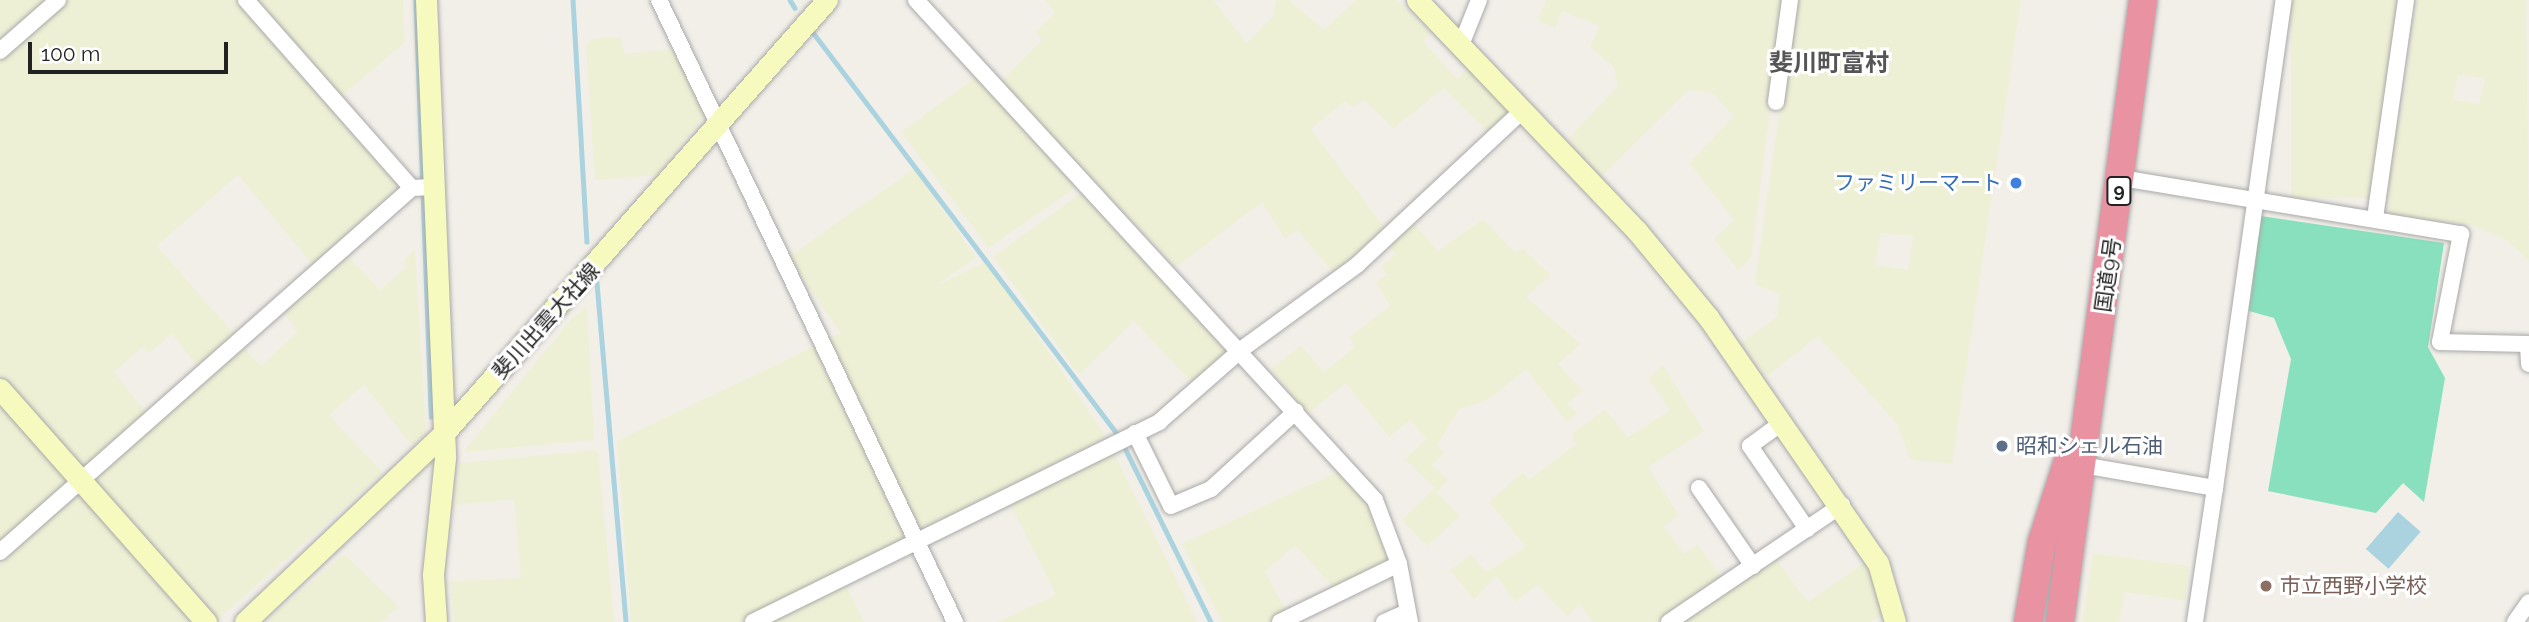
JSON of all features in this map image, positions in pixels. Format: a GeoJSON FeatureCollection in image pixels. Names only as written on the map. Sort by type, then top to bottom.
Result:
{"type":"FeatureCollection","features":[{"type":"Feature","properties":{"kind":"highway","name":"国道9号"},"geometry":{"type":"LineString","coordinates":[[2060,622],[2143,0]]}},
{"type":"Feature","properties":{"kind":"highway","name":"国道9号"},"geometry":{"type":"LineString","coordinates":[[2028,622],[2042,542],[2094,382]]}},
{"type":"Feature","properties":{"kind":"street"},"geometry":{"type":"LineString","coordinates":[[0,51],[58,0]]}},
{"type":"Feature","properties":{"kind":"street"},"geometry":{"type":"LineString","coordinates":[[246,0],[422,188]]}},
{"type":"Feature","properties":{"kind":"street"},"geometry":{"type":"LineString","coordinates":[[426,0],[422,188],[444,433],[436,622]]}},
{"type":"Feature","properties":{"kind":"street"},"geometry":{"type":"LineString","coordinates":[[659,0],[955,622]]}},
{"type":"Feature","properties":{"kind":"street","name":"斐川出雲大社線"},"geometry":{"type":"LineString","coordinates":[[245,622],[444,433],[827,0]]}},
{"type":"Feature","properties":{"kind":"street"},"geometry":{"type":"LineString","coordinates":[[916,0],[1242,349],[1376,500],[1399,564],[1408,617],[1384,622]]}},
{"type":"Feature","properties":{"kind":"street"},"geometry":{"type":"LineString","coordinates":[[1416,0],[1637,231],[1783,422],[1842,505],[1878,564],[1895,622]]}},
{"type":"Feature","properties":{"kind":"street"},"geometry":{"type":"LineString","coordinates":[[1461,45],[1479,0]]}},
{"type":"Feature","properties":{"kind":"street"},"geometry":{"type":"LineString","coordinates":[[1776,102],[1790,0]]}},
{"type":"Feature","properties":{"kind":"street"},"geometry":{"type":"LineString","coordinates":[[2195,622],[2258,198],[2284,0]]}},
{"type":"Feature","properties":{"kind":"street"},"geometry":{"type":"LineString","coordinates":[[2375,218],[2406,0]]}},
{"type":"Feature","properties":{"kind":"street"},"geometry":{"type":"LineString","coordinates":[[753,622],[1159,422],[1242,349],[1357,265],[1523,110]]}},
{"type":"Feature","properties":{"kind":"street"},"geometry":{"type":"LineString","coordinates":[[2121,178],[2258,198],[2461,234],[2440,342],[2528,344],[2529,364]]}},
{"type":"Feature","properties":{"kind":"street"},"geometry":{"type":"LineString","coordinates":[[0,552],[422,188]]}},
{"type":"Feature","properties":{"kind":"street"},"geometry":{"type":"LineString","coordinates":[[0,389],[206,622]]}},
{"type":"Feature","properties":{"kind":"street"},"geometry":{"type":"LineString","coordinates":[[1135,433],[1171,506],[1211,489],[1296,411]]}},
{"type":"Feature","properties":{"kind":"street"},"geometry":{"type":"LineString","coordinates":[[1783,422],[1750,446],[1807,529]]}},
{"type":"Feature","properties":{"kind":"street"},"geometry":{"type":"LineString","coordinates":[[2082,465],[2215,488]]}},
{"type":"Feature","properties":{"kind":"street"},"geometry":{"type":"LineString","coordinates":[[1699,488],[1753,566]]}},
{"type":"Feature","properties":{"kind":"street"},"geometry":{"type":"LineString","coordinates":[[1669,622],[1842,505]]}},
{"type":"Feature","properties":{"kind":"street"},"geometry":{"type":"LineString","coordinates":[[1280,622],[1399,564]]}},
{"type":"Feature","properties":{"kind":"street"},"geometry":{"type":"LineString","coordinates":[[2515,622],[2529,602]]}},
{"type":"Feature","properties":{"kind":"green space"},"geometry":{"type":"Polygon","coordinates":[[[0,0],[49,0],[0,44],[0,0]]]}},
{"type":"Feature","properties":{"kind":"green space"},"geometry":{"type":"Polygon","coordinates":[[[66,0],[237,0],[401,188],[313,265],[238,175],[157,246],[237,337],[200,370],[172,334],[149,353],[143,347],[114,372],[148,415],[81,470],[0,378],[0,59],[66,0]]]}},
{"type":"Feature","properties":{"kind":"green space"},"geometry":{"type":"Polygon","coordinates":[[[252,0],[403,0],[404,43],[340,98],[252,0]]]}},
{"type":"Feature","properties":{"kind":"green space"},"geometry":{"type":"Polygon","coordinates":[[[1045,0],[1213,0],[1247,43],[1273,16],[1276,0],[1289,0],[1324,30],[1356,0],[1396,0],[1431,33],[1423,41],[1457,79],[1471,67],[1516,112],[1490,134],[1444,88],[1394,128],[1363,100],[1353,108],[1345,101],[1311,129],[1387,231],[1335,275],[1297,230],[1285,239],[1262,202],[1176,267],[1001,82],[1042,40],[1035,32],[1055,13],[1045,0]]]}},
{"type":"Feature","properties":{"kind":"green space"},"geometry":{"type":"Polygon","coordinates":[[[1546,0],[1785,0],[1751,258],[1738,270],[1714,239],[1734,220],[1689,163],[1734,116],[1711,92],[1689,90],[1600,178],[1568,139],[1618,86],[1614,67],[1590,47],[1600,26],[1562,11],[1555,28],[1538,20],[1546,0]]]}},
{"type":"Feature","properties":{"kind":"green space"},"geometry":{"type":"Polygon","coordinates":[[[1795,0],[2021,0],[1952,464],[1910,459],[1897,424],[1818,336],[1766,377],[1741,343],[1778,316],[1779,294],[1755,284],[1795,0]],[[1881,233],[1875,265],[1908,270],[1913,236],[1881,233]]]}},
{"type":"Feature","properties":{"kind":"green space"},"geometry":{"type":"Polygon","coordinates":[[[2291,0],[2399,0],[2399,198],[2291,198],[2291,0]]]}},
{"type":"Feature","properties":{"kind":"green space"},"geometry":{"type":"Polygon","coordinates":[[[2417,0],[2526,0],[2529,261],[2508,241],[2472,225],[2388,214],[2417,0]],[[2458,75],[2453,100],[2479,104],[2485,78],[2458,75]]]}},
{"type":"Feature","properties":{"kind":"green space"},"geometry":{"type":"Polygon","coordinates":[[[621,37],[624,54],[676,49],[707,113],[657,175],[595,180],[586,47],[591,39],[621,37]]]}},
{"type":"Feature","properties":{"kind":"green space"},"geometry":{"type":"Polygon","coordinates":[[[976,77],[1077,186],[989,248],[901,132],[976,77]]]}},
{"type":"Feature","properties":{"kind":"green space"},"geometry":{"type":"Polygon","coordinates":[[[914,169],[976,257],[850,346],[788,257],[914,169]]]}},
{"type":"Feature","properties":{"kind":"green space"},"geometry":{"type":"Polygon","coordinates":[[[1085,190],[1231,351],[1193,384],[1134,321],[1079,375],[993,257],[1085,190]]]}},
{"type":"Feature","properties":{"kind":"green space"},"geometry":{"type":"Polygon","coordinates":[[[2261,216],[2444,243],[2428,347],[2445,378],[2424,502],[2403,483],[2376,513],[2268,491],[2291,359],[2274,318],[2249,311],[2261,216]]]}},
{"type":"Feature","properties":{"kind":"green space"},"geometry":{"type":"Polygon","coordinates":[[[1483,219],[1516,253],[1522,248],[1551,275],[1526,297],[1581,344],[1558,364],[1583,391],[1567,403],[1578,414],[1566,421],[1526,369],[1488,400],[1459,409],[1437,446],[1445,453],[1432,465],[1449,480],[1436,492],[1460,516],[1427,546],[1402,520],[1435,488],[1405,459],[1427,439],[1410,420],[1389,437],[1346,383],[1307,414],[1271,369],[1301,345],[1324,372],[1355,347],[1349,337],[1390,306],[1376,282],[1387,275],[1381,266],[1396,254],[1386,243],[1411,220],[1438,251],[1483,219]]]}},
{"type":"Feature","properties":{"kind":"green space"},"geometry":{"type":"Polygon","coordinates":[[[415,249],[426,434],[412,446],[364,385],[329,415],[383,473],[215,622],[90,481],[244,348],[261,366],[298,331],[282,311],[346,254],[380,290],[407,266],[403,261],[415,249]]]}},
{"type":"Feature","properties":{"kind":"green space"},"geometry":{"type":"Polygon","coordinates":[[[987,261],[1106,437],[919,534],[824,341],[987,261]]]}},
{"type":"Feature","properties":{"kind":"green space"},"geometry":{"type":"Polygon","coordinates":[[[587,307],[594,440],[463,452],[572,318],[587,307]]]}},
{"type":"Feature","properties":{"kind":"green space"},"geometry":{"type":"Polygon","coordinates":[[[817,345],[909,541],[741,622],[631,622],[617,441],[817,345]]]}},
{"type":"Feature","properties":{"kind":"green space"},"geometry":{"type":"Polygon","coordinates":[[[1663,365],[1704,431],[1648,467],[1679,515],[1664,526],[1684,554],[1698,545],[1723,579],[1657,622],[1593,622],[1580,604],[1567,617],[1538,585],[1515,602],[1496,576],[1474,600],[1450,570],[1471,555],[1487,572],[1526,547],[1489,502],[1523,472],[1529,480],[1576,444],[1572,434],[1605,409],[1628,437],[1670,410],[1648,378],[1663,365]]]}},
{"type":"Feature","properties":{"kind":"green space"},"geometry":{"type":"Polygon","coordinates":[[[0,403],[72,483],[0,547],[0,403]]]}},
{"type":"Feature","properties":{"kind":"green space"},"geometry":{"type":"Polygon","coordinates":[[[598,450],[614,622],[454,622],[450,581],[521,578],[514,499],[454,505],[459,463],[598,450]]]}},
{"type":"Feature","properties":{"kind":"green space"},"geometry":{"type":"Polygon","coordinates":[[[1113,451],[1197,622],[997,622],[1056,595],[1008,500],[1113,451]]]}},
{"type":"Feature","properties":{"kind":"green space"},"geometry":{"type":"Polygon","coordinates":[[[1340,471],[1370,507],[1393,560],[1334,588],[1295,545],[1265,571],[1287,613],[1269,622],[1222,622],[1182,544],[1340,471]]]}},
{"type":"Feature","properties":{"kind":"green space"},"geometry":{"type":"Polygon","coordinates":[[[80,493],[197,622],[0,622],[0,564],[80,493]]]}},
{"type":"Feature","properties":{"kind":"green space"},"geometry":{"type":"Polygon","coordinates":[[[2093,553],[2189,566],[2185,600],[2125,592],[2119,622],[2082,622],[2093,553]]]}},
{"type":"Feature","properties":{"kind":"green space"},"geometry":{"type":"Polygon","coordinates":[[[344,554],[399,607],[381,622],[265,622],[344,554]]]}},
{"type":"Feature","properties":{"kind":"green space"},"geometry":{"type":"Polygon","coordinates":[[[1775,558],[1808,602],[1867,561],[1884,613],[1870,622],[1682,622],[1775,558]]]}},
{"type":"Feature","properties":{"kind":"green space"},"geometry":{"type":"Polygon","coordinates":[[[845,584],[864,622],[766,622],[845,584]]]}},
{"type":"Feature","properties":{"kind":"water"},"geometry":{"type":"Polygon","coordinates":[[[2398,512],[2421,532],[2388,569],[2366,549],[2398,512]]]}},
{"type":"Feature","properties":{"kind":"waterway"},"geometry":{"type":"LineString","coordinates":[[416,0],[431,417]]}},
{"type":"Feature","properties":{"kind":"waterway"},"geometry":{"type":"LineString","coordinates":[[573,0],[587,242]]}},
{"type":"Feature","properties":{"kind":"waterway"},"geometry":{"type":"LineString","coordinates":[[790,0],[795,8]]}},
{"type":"Feature","properties":{"kind":"waterway"},"geometry":{"type":"LineString","coordinates":[[812,31],[1119,436]]}},
{"type":"Feature","properties":{"kind":"waterway"},"geometry":{"type":"LineString","coordinates":[[597,283],[626,622]]}},
{"type":"Feature","properties":{"kind":"waterway"},"geometry":{"type":"LineString","coordinates":[[1123,444],[1211,622]]}},
{"type":"Feature","properties":{"kind":"place","name":"ファミリーマート"},"geometry":{"type":"Point","coordinates":[2016,183]}},
{"type":"Feature","properties":{"kind":"place","name":"昭和シェル石油"},"geometry":{"type":"Point","coordinates":[2002,446]}},
{"type":"Feature","properties":{"kind":"place","name":"市立西野小学校"},"geometry":{"type":"Point","coordinates":[2266,586]}},
{"type":"Feature","properties":{"kind":"district","name":"斐川町富村"},"geometry":{"type":"Point","coordinates":[1829,63]}}]}
